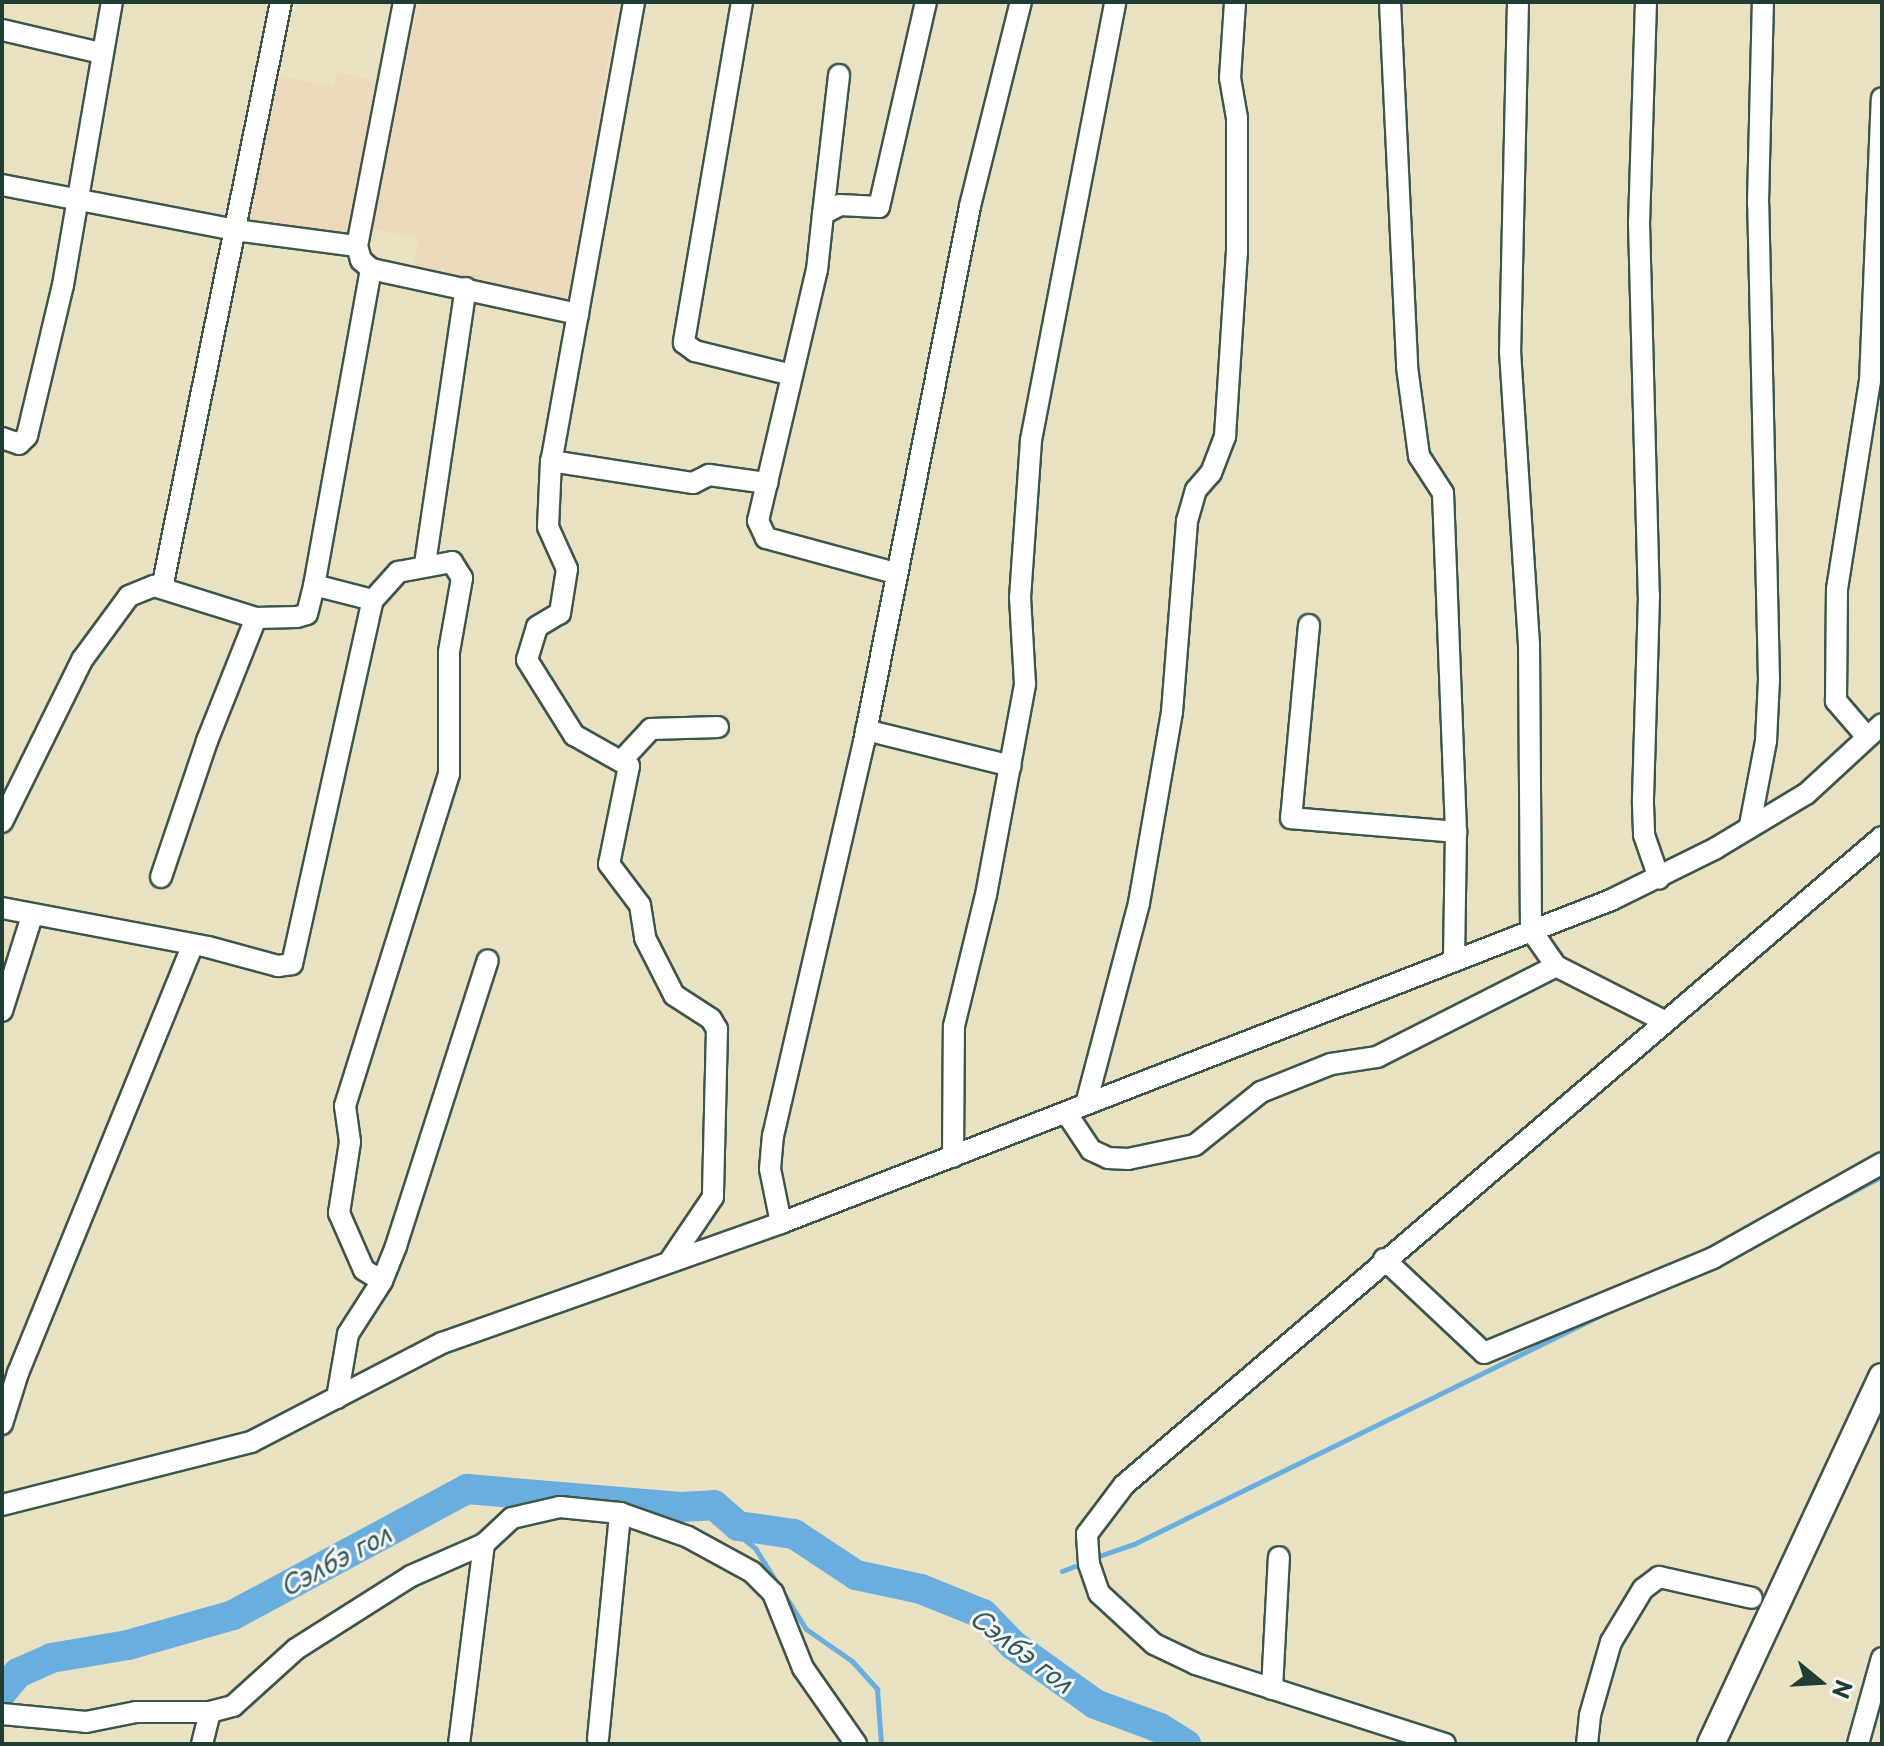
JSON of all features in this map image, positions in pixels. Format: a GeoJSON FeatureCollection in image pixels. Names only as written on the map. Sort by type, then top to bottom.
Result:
{"type":"FeatureCollection","features":[{"type":"Feature","properties":{"kind":"main road"},"geometry":{"type":"LineString","coordinates":[[1711,1744],[1882,1377]]}},
{"type":"Feature","properties":{"kind":"street"},"geometry":{"type":"LineString","coordinates":[[2,438],[19,444],[27,436],[63,285],[75,195],[112,2]]}},
{"type":"Feature","properties":{"kind":"street"},"geometry":{"type":"LineString","coordinates":[[162,588],[281,2]]}},
{"type":"Feature","properties":{"kind":"street"},"geometry":{"type":"LineString","coordinates":[[2,822],[82,660],[129,596],[162,588],[256,618],[307,614],[371,269],[357,246],[404,2]]}},
{"type":"Feature","properties":{"kind":"street"},"geometry":{"type":"LineString","coordinates":[[634,2],[551,461],[548,527],[567,569],[560,613],[537,627],[527,660],[574,735],[623,759],[629,780],[609,864],[640,905],[645,938],[674,995],[711,1019],[717,1029],[713,1197],[669,1262]]}},
{"type":"Feature","properties":{"kind":"street"},"geometry":{"type":"LineString","coordinates":[[742,2],[684,343],[695,351],[792,375]]}},
{"type":"Feature","properties":{"kind":"street"},"geometry":{"type":"LineString","coordinates":[[823,214],[840,205],[879,207],[926,2]]}},
{"type":"Feature","properties":{"kind":"street"},"geometry":{"type":"LineString","coordinates":[[781,1223],[770,1169],[773,1136],[866,730],[967,220],[1021,2]]}},
{"type":"Feature","properties":{"kind":"street"},"geometry":{"type":"LineString","coordinates":[[953,1157],[955,1102],[949,1081],[954,1026],[1011,766],[1025,684],[1020,598],[1031,440],[1115,2]]}},
{"type":"Feature","properties":{"kind":"street"},"geometry":{"type":"LineString","coordinates":[[1086,1104],[1139,903],[1172,712],[1187,521],[1196,490],[1211,473],[1225,436],[1237,252],[1237,118],[1230,78],[1235,2]]}},
{"type":"Feature","properties":{"kind":"street"},"geometry":{"type":"LineString","coordinates":[[1390,2],[1407,367],[1419,456],[1443,493],[1456,832],[1454,960]]}},
{"type":"Feature","properties":{"kind":"street"},"geometry":{"type":"LineString","coordinates":[[1518,2],[1510,351],[1529,644],[1531,930],[1556,966],[1664,1021]]}},
{"type":"Feature","properties":{"kind":"street"},"geometry":{"type":"LineString","coordinates":[[1646,2],[1639,222],[1649,596],[1643,819],[1659,878]]}},
{"type":"Feature","properties":{"kind":"street"},"geometry":{"type":"LineString","coordinates":[[1750,825],[1766,741],[1769,680],[1758,203],[1763,2]]}},
{"type":"Feature","properties":{"kind":"street"},"geometry":{"type":"LineString","coordinates":[[2,30],[101,53]]}},
{"type":"Feature","properties":{"kind":"street"},"geometry":{"type":"LineString","coordinates":[[839,75],[817,270],[758,521],[762,535],[895,573]]}},
{"type":"Feature","properties":{"kind":"street"},"geometry":{"type":"LineString","coordinates":[[2,1505],[237,1446],[277,1431],[442,1343],[781,1223],[893,1175],[953,1157],[1067,1114],[1659,878],[1806,794],[1875,730],[1836,701],[1837,589],[1870,381],[1882,98]]}},
{"type":"Feature","properties":{"kind":"street"},"geometry":{"type":"LineString","coordinates":[[2,185],[75,195],[235,230],[357,246]]}},
{"type":"Feature","properties":{"kind":"street"},"geometry":{"type":"LineString","coordinates":[[371,269],[578,314]]}},
{"type":"Feature","properties":{"kind":"street"},"geometry":{"type":"LineString","coordinates":[[425,564],[466,288]]}},
{"type":"Feature","properties":{"kind":"street"},"geometry":{"type":"LineString","coordinates":[[551,461],[693,483],[709,475],[767,483]]}},
{"type":"Feature","properties":{"kind":"street"},"geometry":{"type":"LineString","coordinates":[[2,908],[278,966],[292,964],[373,600],[398,572],[425,564],[452,562],[462,578],[449,652],[449,774],[348,1087],[350,1142],[339,1203],[343,1229],[364,1270],[382,1281]]}},
{"type":"Feature","properties":{"kind":"street"},"geometry":{"type":"LineString","coordinates":[[314,585],[373,600]]}},
{"type":"Feature","properties":{"kind":"street"},"geometry":{"type":"LineString","coordinates":[[161,877],[207,741],[256,618]]}},
{"type":"Feature","properties":{"kind":"street"},"geometry":{"type":"LineString","coordinates":[[1309,625],[1291,818],[1456,832]]}},
{"type":"Feature","properties":{"kind":"street"},"geometry":{"type":"LineString","coordinates":[[623,759],[651,729],[718,727]]}},
{"type":"Feature","properties":{"kind":"street"},"geometry":{"type":"LineString","coordinates":[[866,730],[1011,766]]}},
{"type":"Feature","properties":{"kind":"street"},"geometry":{"type":"LineString","coordinates":[[1445,1744],[1196,1664],[1154,1644],[1099,1593],[1089,1564],[1087,1534],[1097,1515],[1124,1485],[1384,1259],[1882,837]]}},
{"type":"Feature","properties":{"kind":"street"},"geometry":{"type":"LineString","coordinates":[[2,1011],[32,916]]}},
{"type":"Feature","properties":{"kind":"street"},"geometry":{"type":"LineString","coordinates":[[2,1424],[18,1373],[192,946]]}},
{"type":"Feature","properties":{"kind":"street"},"geometry":{"type":"LineString","coordinates":[[337,1398],[348,1334],[382,1281],[488,960]]}},
{"type":"Feature","properties":{"kind":"street"},"geometry":{"type":"LineString","coordinates":[[1067,1114],[1091,1150],[1108,1158],[1128,1159],[1195,1145],[1261,1092],[1331,1064],[1377,1057],[1556,966]]}},
{"type":"Feature","properties":{"kind":"street"},"geometry":{"type":"LineString","coordinates":[[1384,1259],[1484,1353],[1713,1258],[1882,1163]]}},
{"type":"Feature","properties":{"kind":"street"},"geometry":{"type":"LineString","coordinates":[[2,1714],[86,1722],[136,1712],[210,1712],[233,1706],[296,1649],[411,1576],[484,1544],[512,1518],[528,1511],[560,1507],[620,1513],[688,1537],[752,1572],[773,1593],[803,1668],[856,1744]]}},
{"type":"Feature","properties":{"kind":"street"},"geometry":{"type":"LineString","coordinates":[[598,1739],[620,1513]]}},
{"type":"Feature","properties":{"kind":"street"},"geometry":{"type":"LineString","coordinates":[[459,1744],[484,1544]]}},
{"type":"Feature","properties":{"kind":"street"},"geometry":{"type":"LineString","coordinates":[[1272,1689],[1279,1557]]}},
{"type":"Feature","properties":{"kind":"street"},"geometry":{"type":"LineString","coordinates":[[1587,1744],[1590,1715],[1611,1642],[1643,1589],[1659,1577],[1752,1598]]}},
{"type":"Feature","properties":{"kind":"street"},"geometry":{"type":"LineString","coordinates":[[1858,1744],[1882,1658]]}},
{"type":"Feature","properties":{"kind":"street"},"geometry":{"type":"LineString","coordinates":[[202,1744],[210,1712]]}},
{"type":"Feature","properties":{"kind":"shaded area"},"geometry":{"type":"Polygon","coordinates":[[[419,2],[618,2],[567,300],[414,269],[418,238],[372,228],[419,2]]]}},
{"type":"Feature","properties":{"kind":"shaded area"},"geometry":{"type":"Polygon","coordinates":[[[338,72],[376,81],[349,237],[249,223],[279,76],[334,87],[338,72]]]}},
{"type":"Feature","properties":{"kind":"waterway"},"geometry":{"type":"LineString","coordinates":[[1837,1200],[1882,1176]]}},
{"type":"Feature","properties":{"kind":"waterway"},"geometry":{"type":"LineString","coordinates":[[1099,1556],[1134,1544],[1601,1315]]}},
{"type":"Feature","properties":{"kind":"waterway","name":"Сэлбэ гол"},"geometry":{"type":"LineString","coordinates":[[2,1692],[18,1673],[51,1658],[128,1645],[233,1615],[467,1489],[680,1507],[714,1505],[738,1526],[794,1534],[856,1575],[921,1589],[983,1614],[1013,1645],[1095,1704],[1160,1728],[1186,1744]]}},
{"type":"Feature","properties":{"kind":"waterway","name":"Сэлбэ гол"},"geometry":{"type":"LineString","coordinates":[[680,1507],[718,1518],[755,1548],[806,1629],[852,1661],[877,1689],[881,1744]]}},
{"type":"Feature","properties":{"kind":"waterway"},"geometry":{"type":"LineString","coordinates":[[1062,1571],[1075,1566]]}}]}
